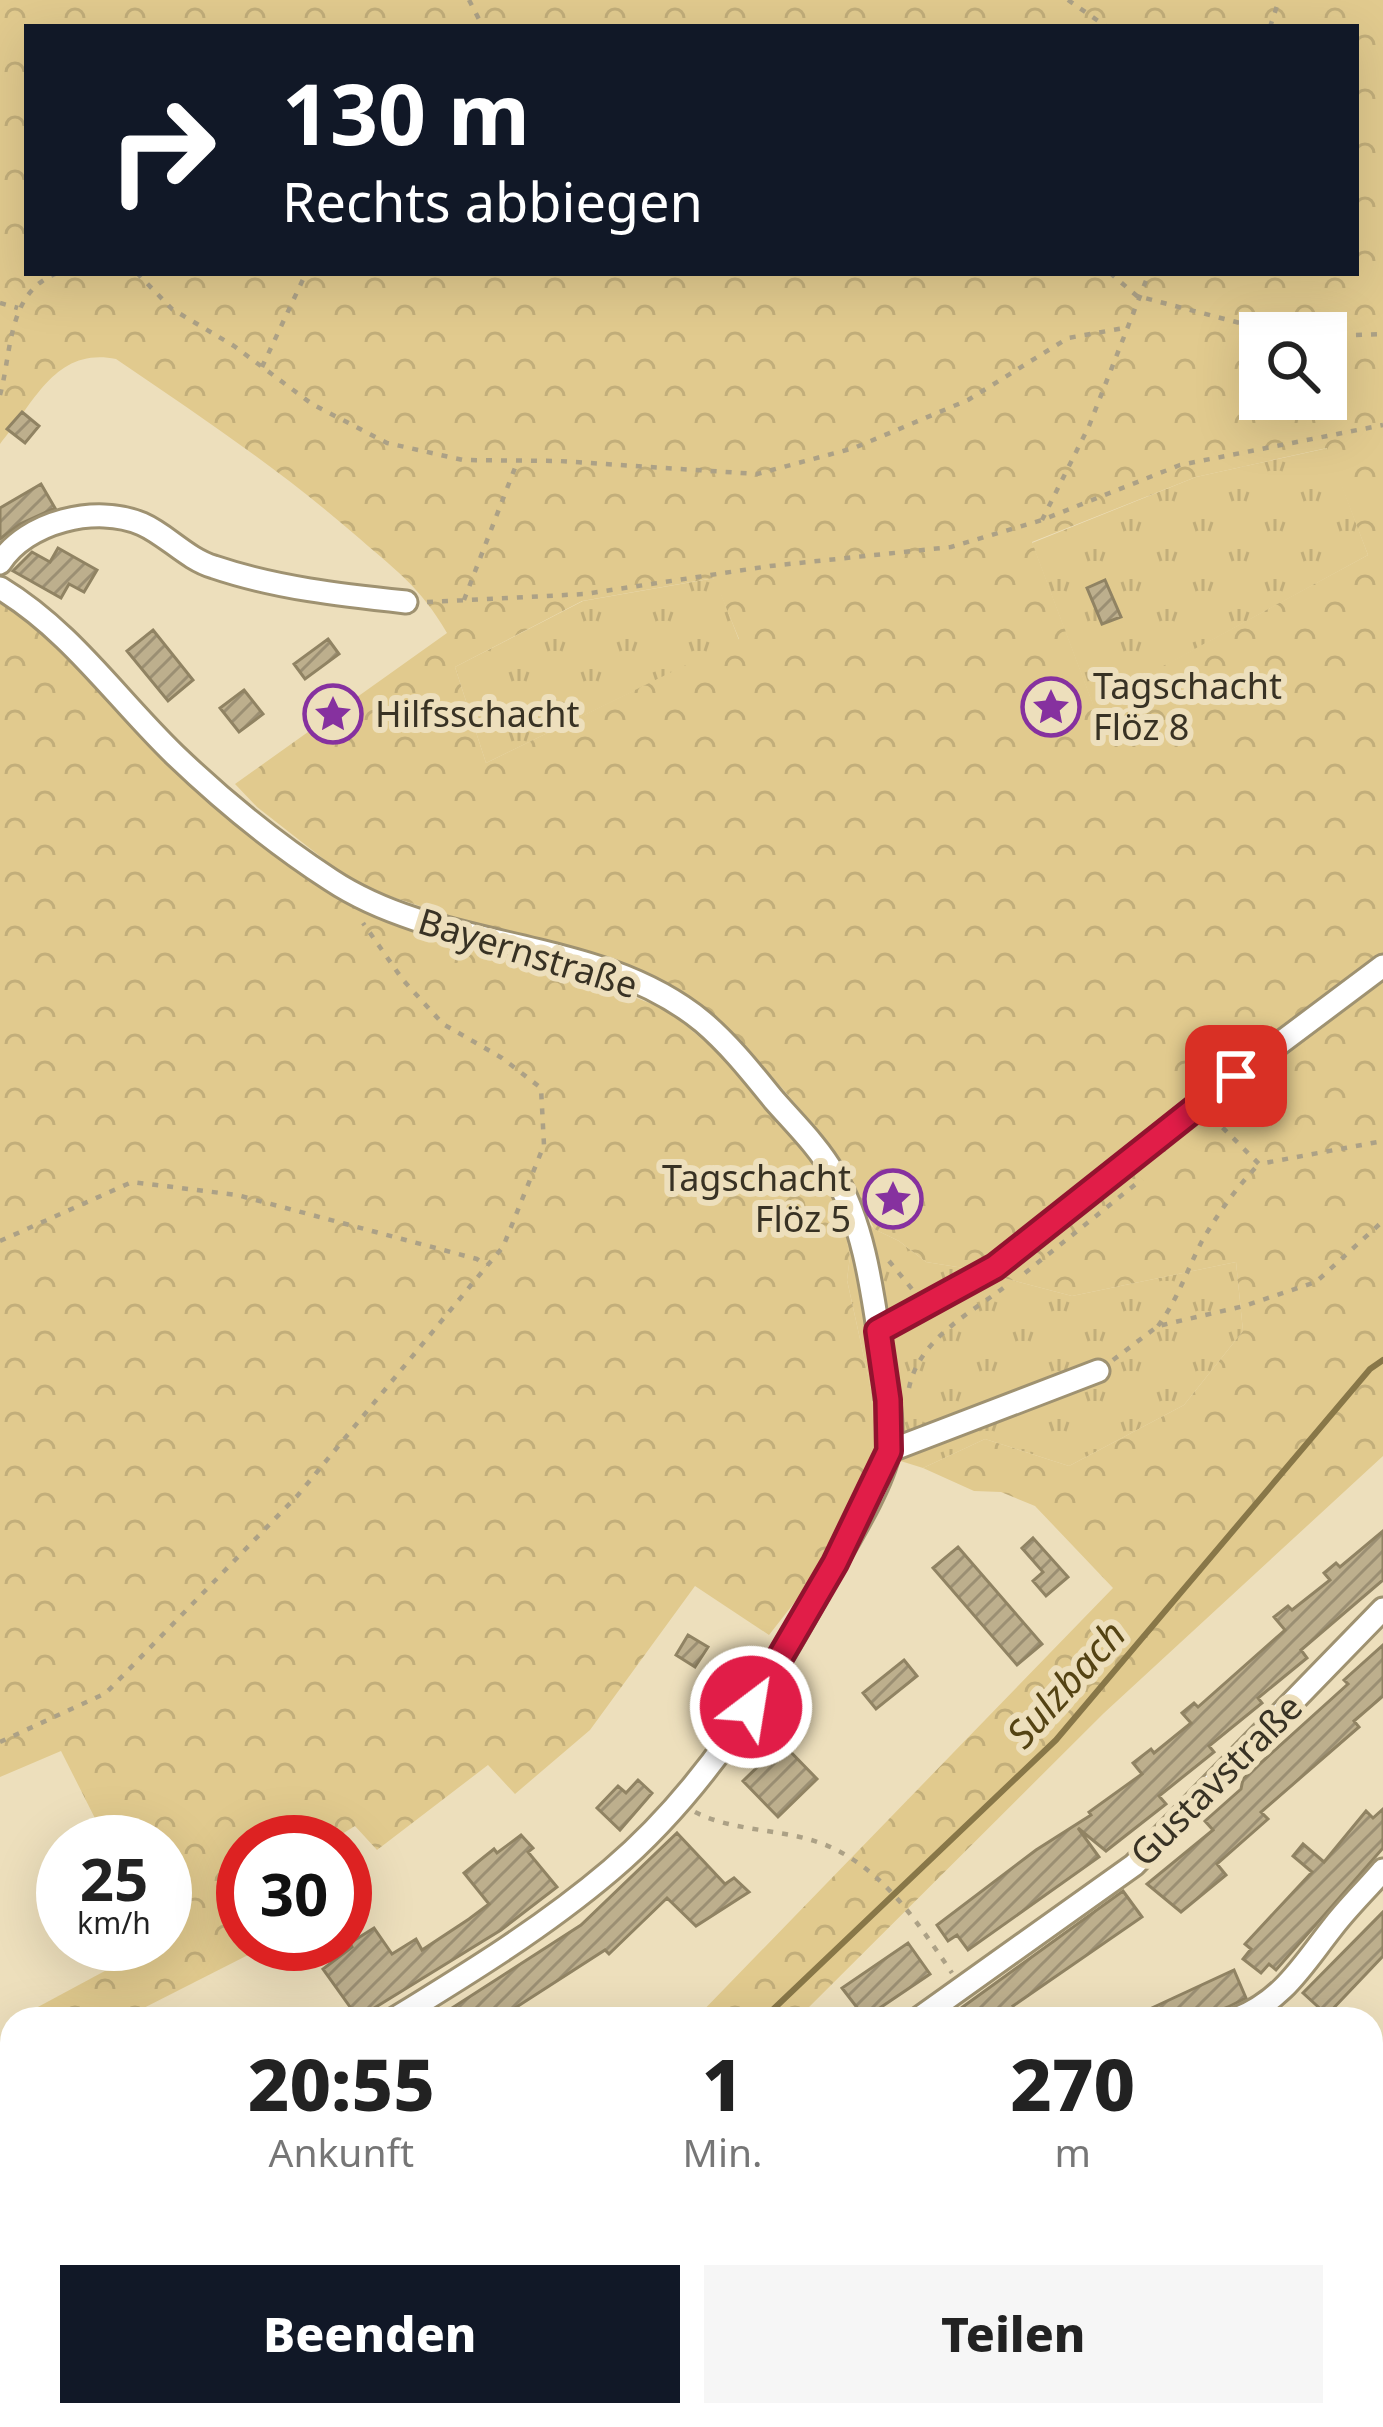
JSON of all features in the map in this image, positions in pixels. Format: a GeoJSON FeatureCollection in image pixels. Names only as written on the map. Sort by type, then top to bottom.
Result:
{"type":"FeatureCollection","features":[{"type":"Feature","properties":{"kind":"street"},"geometry":{"type":"LineString","coordinates":[[0,563],[11,546],[37,528],[93,517],[139,523],[208,566],[243,576],[406,602]]}},
{"type":"Feature","properties":{"kind":"street","name":"Bayernstraße"},"geometry":{"type":"LineString","coordinates":[[0,588],[59,630],[174,754],[328,879],[366,901],[417,921],[597,969],[673,1000],[703,1022],[816,1147],[835,1174],[854,1223],[878,1331],[888,1400],[889,1451],[865,1507],[788,1645],[737,1729],[679,1803],[614,1868],[512,1946],[413,2007]]}},
{"type":"Feature","properties":{"kind":"street"},"geometry":{"type":"LineString","coordinates":[[878,1331],[995,1267],[1200,1103],[1383,966]]}},
{"type":"Feature","properties":{"kind":"street"},"geometry":{"type":"LineString","coordinates":[[889,1451],[1099,1371]]}},
{"type":"Feature","properties":{"kind":"street","name":"Gustavstraße"},"geometry":{"type":"LineString","coordinates":[[935,2007],[1157,1844],[1383,1609]]}},
{"type":"Feature","properties":{"kind":"street"},"geometry":{"type":"LineString","coordinates":[[1262,2007],[1290,1984],[1383,1870]]}},
{"type":"Feature","properties":{"kind":"path"},"geometry":{"type":"LineString","coordinates":[[1068,0],[1103,24]]}},
{"type":"Feature","properties":{"kind":"path"},"geometry":{"type":"LineString","coordinates":[[0,395],[6,347],[20,309],[41,279],[50,276]]}},
{"type":"Feature","properties":{"kind":"path"},"geometry":{"type":"LineString","coordinates":[[140,276],[172,309],[312,404],[387,443],[463,460],[757,474],[854,448],[968,400],[1068,338],[1124,328]]}},
{"type":"Feature","properties":{"kind":"path"},"geometry":{"type":"LineString","coordinates":[[262,367],[305,276]]}},
{"type":"Feature","properties":{"kind":"path"},"geometry":{"type":"LineString","coordinates":[[1114,276],[1137,296],[1239,323]]}},
{"type":"Feature","properties":{"kind":"path"},"geometry":{"type":"LineString","coordinates":[[1042,520],[1089,426],[1147,276]]}},
{"type":"Feature","properties":{"kind":"path"},"geometry":{"type":"LineString","coordinates":[[0,303],[20,309]]}},
{"type":"Feature","properties":{"kind":"path"},"geometry":{"type":"LineString","coordinates":[[1347,335],[1383,334]]}},
{"type":"Feature","properties":{"kind":"path"},"geometry":{"type":"LineString","coordinates":[[406,602],[585,594],[770,566],[951,547],[1042,520],[1180,465],[1383,425]]}},
{"type":"Feature","properties":{"kind":"path"},"geometry":{"type":"LineString","coordinates":[[464,600],[518,460]]}},
{"type":"Feature","properties":{"kind":"path"},"geometry":{"type":"LineString","coordinates":[[0,1742],[106,1693],[298,1495],[503,1246],[544,1145],[541,1088],[502,1058],[443,1024],[365,932],[361,918],[366,901]]}},
{"type":"Feature","properties":{"kind":"path"},"geometry":{"type":"LineString","coordinates":[[1200,1103],[1259,1164]]}},
{"type":"Feature","properties":{"kind":"path"},"geometry":{"type":"LineString","coordinates":[[1099,1371],[1158,1326],[1174,1305],[1202,1241],[1235,1190],[1259,1164],[1383,1141]]}},
{"type":"Feature","properties":{"kind":"path"},"geometry":{"type":"LineString","coordinates":[[908,1394],[920,1357],[946,1331],[1078,1234],[1146,1176]]}},
{"type":"Feature","properties":{"kind":"path"},"geometry":{"type":"LineString","coordinates":[[0,1241],[132,1182],[237,1195],[477,1259],[486,1267]]}},
{"type":"Feature","properties":{"kind":"path"},"geometry":{"type":"LineString","coordinates":[[1158,1326],[1244,1306],[1316,1282],[1383,1221]]}},
{"type":"Feature","properties":{"kind":"path"},"geometry":{"type":"LineString","coordinates":[[888,1260],[946,1331]]}},
{"type":"Feature","properties":{"kind":"path"},"geometry":{"type":"LineString","coordinates":[[679,1803],[729,1824],[833,1846],[890,1890],[962,1988]]}},
{"type":"Feature","properties":{"kind":"green space"},"geometry":{"type":"Polygon","coordinates":[[[0,0],[1383,0],[1383,1456],[1104,1713],[809,2007],[707,2007],[1113,1588],[1035,1506],[1001,1492],[974,1491],[923,1468],[985,1439],[1069,1466],[1184,1405],[1243,1331],[1236,1262],[1072,1296],[926,1262],[874,1229],[846,1168],[826,1139],[743,1043],[679,989],[565,945],[481,926],[371,890],[335,868],[235,784],[447,633],[416,590],[325,509],[116,359],[77,361],[48,381],[0,444],[0,0]],[[1327,448],[1196,477],[1032,542],[1093,704],[1368,555],[1327,448]],[[714,578],[582,601],[455,667],[486,763],[739,639],[714,578]]]}},
{"type":"Feature","properties":{"kind":"green space"},"geometry":{"type":"Polygon","coordinates":[[[1328,448],[1368,555],[1093,705],[1032,543],[1196,477],[1328,448]]]}},
{"type":"Feature","properties":{"kind":"green space"},"geometry":{"type":"Polygon","coordinates":[[[715,578],[739,640],[486,763],[455,667],[583,601],[715,578]]]}},
{"type":"Feature","properties":{"kind":"green space"},"geometry":{"type":"Polygon","coordinates":[[[0,601],[51,638],[166,762],[322,888],[361,911],[414,931],[558,967],[667,1010],[726,1059],[807,1153],[825,1180],[844,1226],[850,1256],[847,1280],[871,1389],[875,1453],[837,1548],[769,1635],[695,1586],[590,1730],[515,1794],[488,1765],[377,1850],[372,1845],[372,1815],[216,1815],[217,1971],[146,2007],[38,2007],[105,1971],[192,1971],[192,1815],[93,1815],[61,1751],[0,1777],[0,601]]]}},
{"type":"Feature","properties":{"kind":"green space"},"geometry":{"type":"Polygon","coordinates":[[[866,1220],[926,1262],[1072,1296],[1236,1262],[1243,1331],[1184,1405],[1069,1466],[985,1439],[923,1468],[875,1453],[871,1389],[847,1280],[850,1256],[844,1226],[866,1220]]]}},
{"type":"Feature","properties":{"kind":"building"},"geometry":{"type":"Polygon","coordinates":[[[22,412],[39,426],[25,443],[7,429],[22,412]]]}},
{"type":"Feature","properties":{"kind":"building"},"geometry":{"type":"Polygon","coordinates":[[[41,484],[55,508],[0,539],[0,508],[41,484]]]}},
{"type":"Feature","properties":{"kind":"building"},"geometry":{"type":"Polygon","coordinates":[[[58,548],[97,570],[84,592],[69,584],[61,598],[13,571],[32,552],[50,562],[58,548]]]}},
{"type":"Feature","properties":{"kind":"building"},"geometry":{"type":"Polygon","coordinates":[[[1105,580],[1121,617],[1102,624],[1087,588],[1105,580]]]}},
{"type":"Feature","properties":{"kind":"building"},"geometry":{"type":"Polygon","coordinates":[[[153,630],[193,680],[168,701],[127,651],[153,630]]]}},
{"type":"Feature","properties":{"kind":"building"},"geometry":{"type":"Polygon","coordinates":[[[328,639],[339,654],[305,679],[294,664],[328,639]]]}},
{"type":"Feature","properties":{"kind":"building"},"geometry":{"type":"Polygon","coordinates":[[[244,690],[263,714],[239,732],[220,708],[244,690]]]}},
{"type":"Feature","properties":{"kind":"building"},"geometry":{"type":"Polygon","coordinates":[[[1383,1531],[1383,1580],[1301,1650],[1307,1658],[1209,1746],[1214,1752],[1159,1796],[1166,1804],[1106,1851],[1078,1828],[1099,1857],[968,1950],[957,1935],[948,1941],[937,1925],[1142,1774],[1133,1763],[1151,1749],[1154,1753],[1191,1723],[1182,1713],[1194,1703],[1198,1707],[1285,1630],[1274,1617],[1288,1606],[1292,1610],[1330,1580],[1324,1573],[1336,1563],[1340,1567],[1383,1531]]]}},
{"type":"Feature","properties":{"kind":"building"},"geometry":{"type":"Polygon","coordinates":[[[1033,1538],[1068,1577],[1046,1596],[1033,1581],[1043,1572],[1022,1548],[1033,1538]]]}},
{"type":"Feature","properties":{"kind":"building"},"geometry":{"type":"Polygon","coordinates":[[[958,1547],[1042,1644],[1017,1665],[933,1568],[958,1547]]]}},
{"type":"Feature","properties":{"kind":"building"},"geometry":{"type":"Polygon","coordinates":[[[688,1635],[708,1647],[695,1667],[676,1655],[688,1635]]]}},
{"type":"Feature","properties":{"kind":"building"},"geometry":{"type":"Polygon","coordinates":[[[1383,1645],[1383,1696],[1354,1721],[1359,1727],[1261,1812],[1268,1819],[1217,1864],[1226,1875],[1181,1912],[1147,1884],[1213,1830],[1205,1821],[1241,1789],[1243,1779],[1348,1684],[1344,1680],[1383,1645]]]}},
{"type":"Feature","properties":{"kind":"building"},"geometry":{"type":"Polygon","coordinates":[[[904,1660],[917,1676],[876,1709],[863,1693],[904,1660]]]}},
{"type":"Feature","properties":{"kind":"building"},"geometry":{"type":"Polygon","coordinates":[[[782,1743],[817,1779],[778,1817],[743,1781],[782,1743]]]}},
{"type":"Feature","properties":{"kind":"building"},"geometry":{"type":"Polygon","coordinates":[[[638,1780],[652,1793],[620,1830],[597,1808],[618,1786],[626,1793],[638,1780]]]}},
{"type":"Feature","properties":{"kind":"building"},"geometry":{"type":"Polygon","coordinates":[[[1383,1809],[1383,1848],[1276,1970],[1269,1964],[1261,1973],[1243,1959],[1251,1949],[1245,1944],[1312,1872],[1293,1856],[1303,1844],[1324,1862],[1366,1811],[1373,1818],[1383,1809]]]}},
{"type":"Feature","properties":{"kind":"building"},"geometry":{"type":"Polygon","coordinates":[[[677,1833],[725,1884],[734,1878],[749,1892],[696,1926],[667,1898],[609,1954],[605,1950],[517,2007],[454,2007],[581,1925],[677,1833]]]}},
{"type":"Feature","properties":{"kind":"building"},"geometry":{"type":"Polygon","coordinates":[[[521,1835],[533,1848],[528,1852],[557,1887],[501,1930],[376,2007],[350,2007],[324,1971],[372,1971],[374,1928],[392,1954],[416,1939],[422,1950],[469,1919],[489,1904],[464,1873],[494,1849],[497,1853],[521,1835]]]}},
{"type":"Feature","properties":{"kind":"building"},"geometry":{"type":"Polygon","coordinates":[[[1123,1891],[1142,1917],[1014,2007],[963,2007],[1123,1891]]]}},
{"type":"Feature","properties":{"kind":"building"},"geometry":{"type":"Polygon","coordinates":[[[1383,1912],[1383,1956],[1335,2007],[1318,2007],[1303,1993],[1383,1912]]]}},
{"type":"Feature","properties":{"kind":"building"},"geometry":{"type":"Polygon","coordinates":[[[908,1943],[930,1974],[881,2007],[857,2007],[842,1988],[908,1943]]]}},
{"type":"Feature","properties":{"kind":"building"},"geometry":{"type":"Polygon","coordinates":[[[1234,1970],[1246,1998],[1228,2007],[1154,2007],[1234,1970]]]}},
{"type":"Feature","properties":{"kind":"waterway","name":"Sulzbach"},"geometry":{"type":"LineString","coordinates":[[776,2007],[1056,1740],[1370,1369],[1383,1360]]}},
{"type":"Feature","properties":{"kind":"place","name":"Tagschacht Flöz 8"},"geometry":{"type":"Point","coordinates":[1051,707]}},
{"type":"Feature","properties":{"kind":"place","name":"Hilfsschacht"},"geometry":{"type":"Point","coordinates":[333,714]}},
{"type":"Feature","properties":{"kind":"place","name":"Tagschacht Flöz 5"},"geometry":{"type":"Point","coordinates":[893,1199]}},
{"type":"Feature","properties":{"kind":"route"},"geometry":{"type":"LineString","coordinates":[[751,1707],[835,1563],[889,1451],[888,1400],[878,1331],[924,1310],[995,1267],[1236,1076]]}}]}
